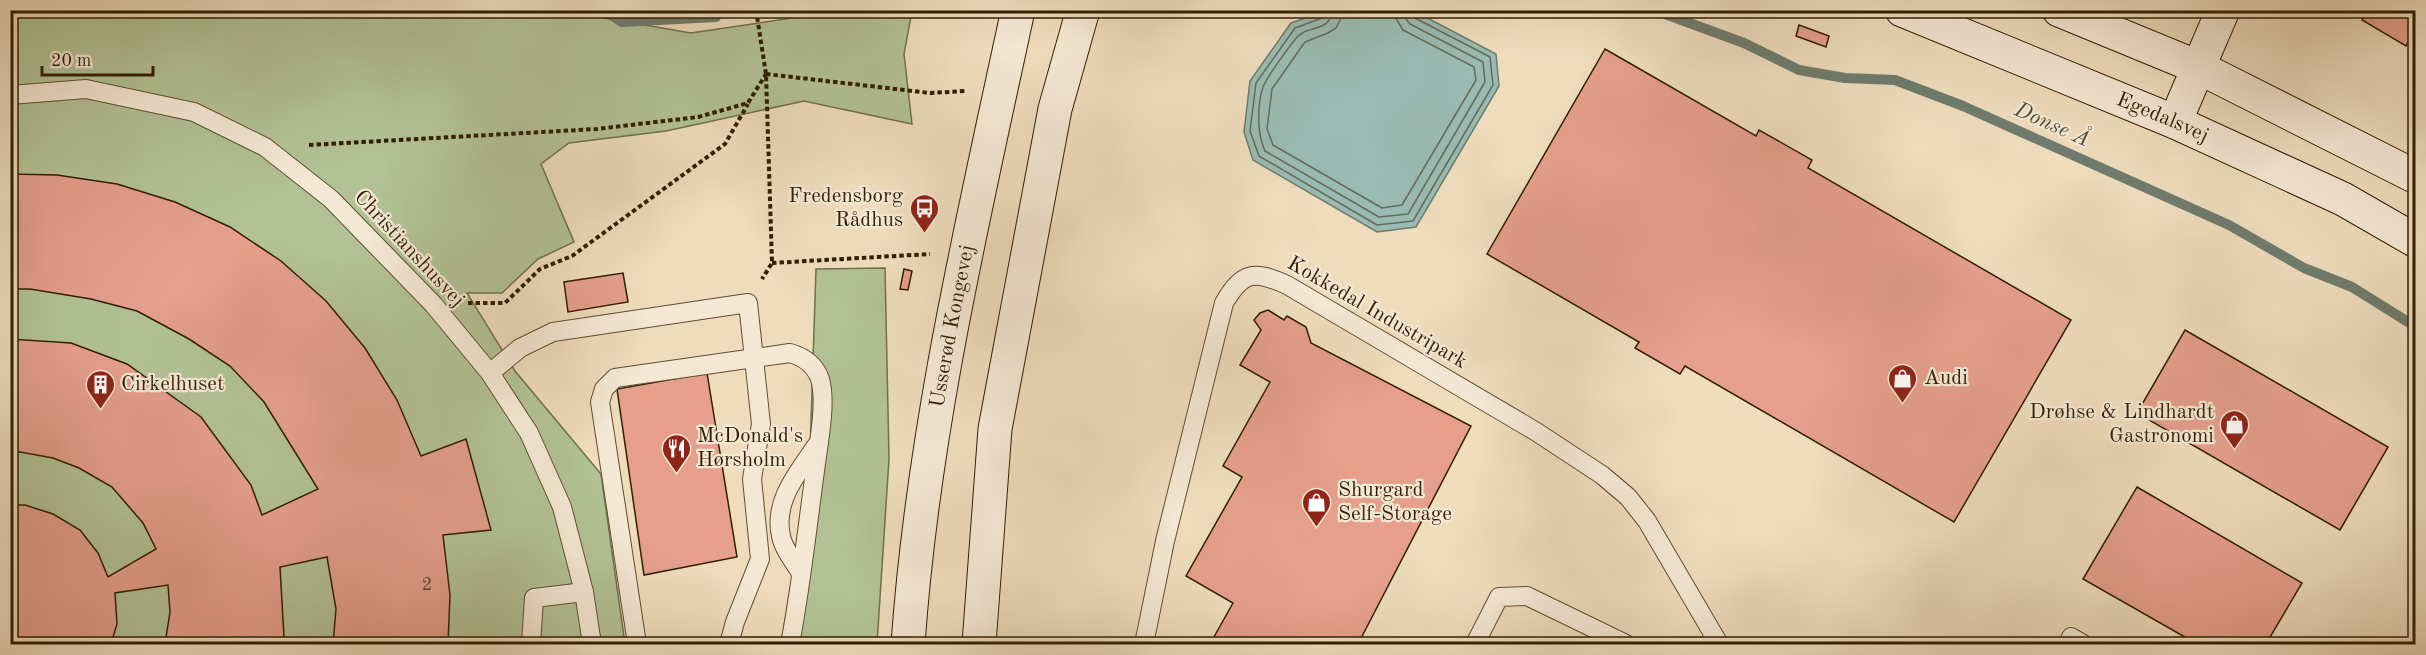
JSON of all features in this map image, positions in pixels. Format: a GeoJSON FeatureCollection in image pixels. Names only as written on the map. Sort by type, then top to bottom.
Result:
{"type":"FeatureCollection","features":[{"type":"Feature","properties":{"kind":"main road","name":"Usserød Kongevej"},"geometry":{"type":"LineString","coordinates":[[908,645],[913,562],[951,321],[1018,10]]}},
{"type":"Feature","properties":{"kind":"main road"},"geometry":{"type":"LineString","coordinates":[[979,645],[995,429],[1055,109],[1083,10]]}},
{"type":"Feature","properties":{"kind":"main road","name":"Egedalsvej"},"geometry":{"type":"LineString","coordinates":[[1902,10],[2175,122],[2343,199],[2415,241]]}},
{"type":"Feature","properties":{"kind":"main road"},"geometry":{"type":"LineString","coordinates":[[2059,10],[2200,68],[2415,177]]}},
{"type":"Feature","properties":{"kind":"main road"},"geometry":{"type":"LineString","coordinates":[[2175,122],[2223,10]]}},
{"type":"Feature","properties":{"kind":"lane","name":"Christianshusvej"},"geometry":{"type":"LineString","coordinates":[[10,95],[86,89],[194,112],[265,147],[331,199],[433,304],[490,373],[529,433],[562,507],[584,592],[592,645]]}},
{"type":"Feature","properties":{"kind":"lane","name":"Kokkedal Industripark"},"geometry":{"type":"LineString","coordinates":[[1144,645],[1165,542],[1224,303],[1241,280],[1259,275],[1287,285],[1389,344],[1535,431],[1602,475],[1628,497],[1647,521],[1719,645]]}},
{"type":"Feature","properties":{"kind":"lane"},"geometry":{"type":"LineString","coordinates":[[490,373],[520,348],[553,332],[748,303],[761,424],[752,479],[760,559],[735,622],[729,645]]}},
{"type":"Feature","properties":{"kind":"lane"},"geometry":{"type":"LineString","coordinates":[[637,645],[600,402],[604,389],[615,378],[790,352],[804,358],[815,370],[821,383],[818,442],[790,645]]}},
{"type":"Feature","properties":{"kind":"lane"},"geometry":{"type":"LineString","coordinates":[[801,573],[781,538],[779,522],[786,490],[818,442]]}},
{"type":"Feature","properties":{"kind":"lane"},"geometry":{"type":"LineString","coordinates":[[531,645],[534,598],[584,592]]}},
{"type":"Feature","properties":{"kind":"lane"},"geometry":{"type":"LineString","coordinates":[[1475,645],[1499,597],[1527,596],[1626,645]]}},
{"type":"Feature","properties":{"kind":"path"},"geometry":{"type":"LineString","coordinates":[[748,303],[772,264],[766,74],[756,10]]}},
{"type":"Feature","properties":{"kind":"path"},"geometry":{"type":"LineString","coordinates":[[766,74],[930,93],[1002,88]]}},
{"type":"Feature","properties":{"kind":"path"},"geometry":{"type":"LineString","coordinates":[[433,304],[505,303],[540,269],[572,256],[724,144],[766,74]]}},
{"type":"Feature","properties":{"kind":"path"},"geometry":{"type":"LineString","coordinates":[[265,147],[597,129],[698,117],[748,103]]}},
{"type":"Feature","properties":{"kind":"path"},"geometry":{"type":"LineString","coordinates":[[772,264],[966,252]]}},
{"type":"Feature","properties":{"kind":"green space"},"geometry":{"type":"Polygon","coordinates":[[[590,10],[604,18],[691,33],[839,11],[912,11],[904,54],[912,124],[804,101],[666,131],[569,143],[541,164],[574,242],[538,259],[502,293],[467,293],[515,371],[601,474],[625,644],[11,644],[10,11],[590,10]]]}},
{"type":"Feature","properties":{"kind":"green space"},"geometry":{"type":"Polygon","coordinates":[[[885,268],[889,459],[877,644],[781,644],[809,483],[816,269],[885,268]]]}},
{"type":"Feature","properties":{"kind":"water"},"geometry":{"type":"Polygon","coordinates":[[[1326,11],[1416,12],[1496,54],[1499,86],[1416,227],[1377,232],[1253,160],[1244,132],[1250,81],[1291,23],[1326,11]]]}},
{"type":"Feature","properties":{"kind":"building"},"geometry":{"type":"Polygon","coordinates":[[[2368,10],[2416,10],[2416,29],[2406,46],[2362,20],[2368,10]]]}},
{"type":"Feature","properties":{"kind":"building"},"geometry":{"type":"Polygon","coordinates":[[[1799,25],[1829,36],[1826,47],[1796,36],[1799,25]]]}},
{"type":"Feature","properties":{"kind":"building"},"geometry":{"type":"Polygon","coordinates":[[[1605,49],[1756,136],[1759,130],[1812,160],[1808,168],[2071,320],[1954,522],[1685,366],[1680,374],[1635,348],[1639,342],[1487,254],[1605,49]]]}},
{"type":"Feature","properties":{"kind":"building","name":"Cirkelhuset"},"geometry":{"type":"Polygon","coordinates":[[[10,174],[57,175],[117,184],[175,202],[230,227],[281,261],[326,301],[365,348],[397,400],[421,456],[466,439],[491,530],[443,535],[450,595],[448,644],[333,644],[336,609],[327,557],[280,567],[284,637],[282,644],[165,644],[170,612],[168,585],[115,593],[117,624],[111,644],[10,644],[10,505],[25,505],[53,514],[80,530],[98,553],[108,577],[156,549],[143,523],[112,487],[79,468],[53,458],[20,452],[10,453],[10,339],[71,343],[127,364],[201,417],[251,485],[262,515],[318,489],[264,402],[230,366],[189,339],[137,311],[91,299],[30,289],[10,289],[10,174]]]}},
{"type":"Feature","properties":{"kind":"building"},"geometry":{"type":"Polygon","coordinates":[[[904,269],[912,271],[908,290],[900,289],[904,269]]]}},
{"type":"Feature","properties":{"kind":"building"},"geometry":{"type":"Polygon","coordinates":[[[623,273],[628,302],[568,312],[564,282],[623,273]]]}},
{"type":"Feature","properties":{"kind":"building","name":"Shurgard Self-Storage"},"geometry":{"type":"Polygon","coordinates":[[[1268,310],[1284,320],[1287,316],[1306,327],[1311,343],[1471,426],[1358,644],[1210,644],[1233,603],[1186,576],[1242,477],[1223,466],[1270,382],[1240,365],[1261,330],[1254,320],[1260,313],[1268,310]]]}},
{"type":"Feature","properties":{"kind":"building"},"geometry":{"type":"Polygon","coordinates":[[[2185,330],[2388,447],[2340,530],[2137,413],[2185,330]]]}},
{"type":"Feature","properties":{"kind":"building","name":"McDonald's Hørsholm"},"geometry":{"type":"Polygon","coordinates":[[[707,373],[737,557],[644,575],[617,389],[707,373]]]}},
{"type":"Feature","properties":{"kind":"building"},"geometry":{"type":"Polygon","coordinates":[[[2137,487],[2302,583],[2266,644],[2197,644],[2083,579],[2137,487]]]}},
{"type":"Feature","properties":{"kind":"waterway","name":"Donse Å"},"geometry":{"type":"LineString","coordinates":[[604,10],[622,22],[716,17]]}},
{"type":"Feature","properties":{"kind":"waterway","name":"Donse Å"},"geometry":{"type":"LineString","coordinates":[[903,10],[911,11]]}},
{"type":"Feature","properties":{"kind":"waterway","name":"Donse Å"},"geometry":{"type":"LineString","coordinates":[[1654,10],[1744,43],[1799,70],[1845,78],[1895,80],[1963,106],[2229,225],[2304,268],[2352,287],[2416,327]]}},
{"type":"Feature","properties":{"kind":"place","name":"Fredensborg Rådhus"},"geometry":{"type":"Point","coordinates":[924,234]}},
{"type":"Feature","properties":{"kind":"place","name":"Audi"},"geometry":{"type":"Point","coordinates":[1903,404]}},
{"type":"Feature","properties":{"kind":"place","name":"Cirkelhuset"},"geometry":{"type":"Point","coordinates":[100,410]}},
{"type":"Feature","properties":{"kind":"place","name":"Drøhse & Lindhardt Gastronomi"},"geometry":{"type":"Point","coordinates":[2235,450]}},
{"type":"Feature","properties":{"kind":"place","name":"McDonald's Hørsholm"},"geometry":{"type":"Point","coordinates":[676,474]}},
{"type":"Feature","properties":{"kind":"place","name":"Shurgard Self-Storage"},"geometry":{"type":"Point","coordinates":[1317,528]}}]}
